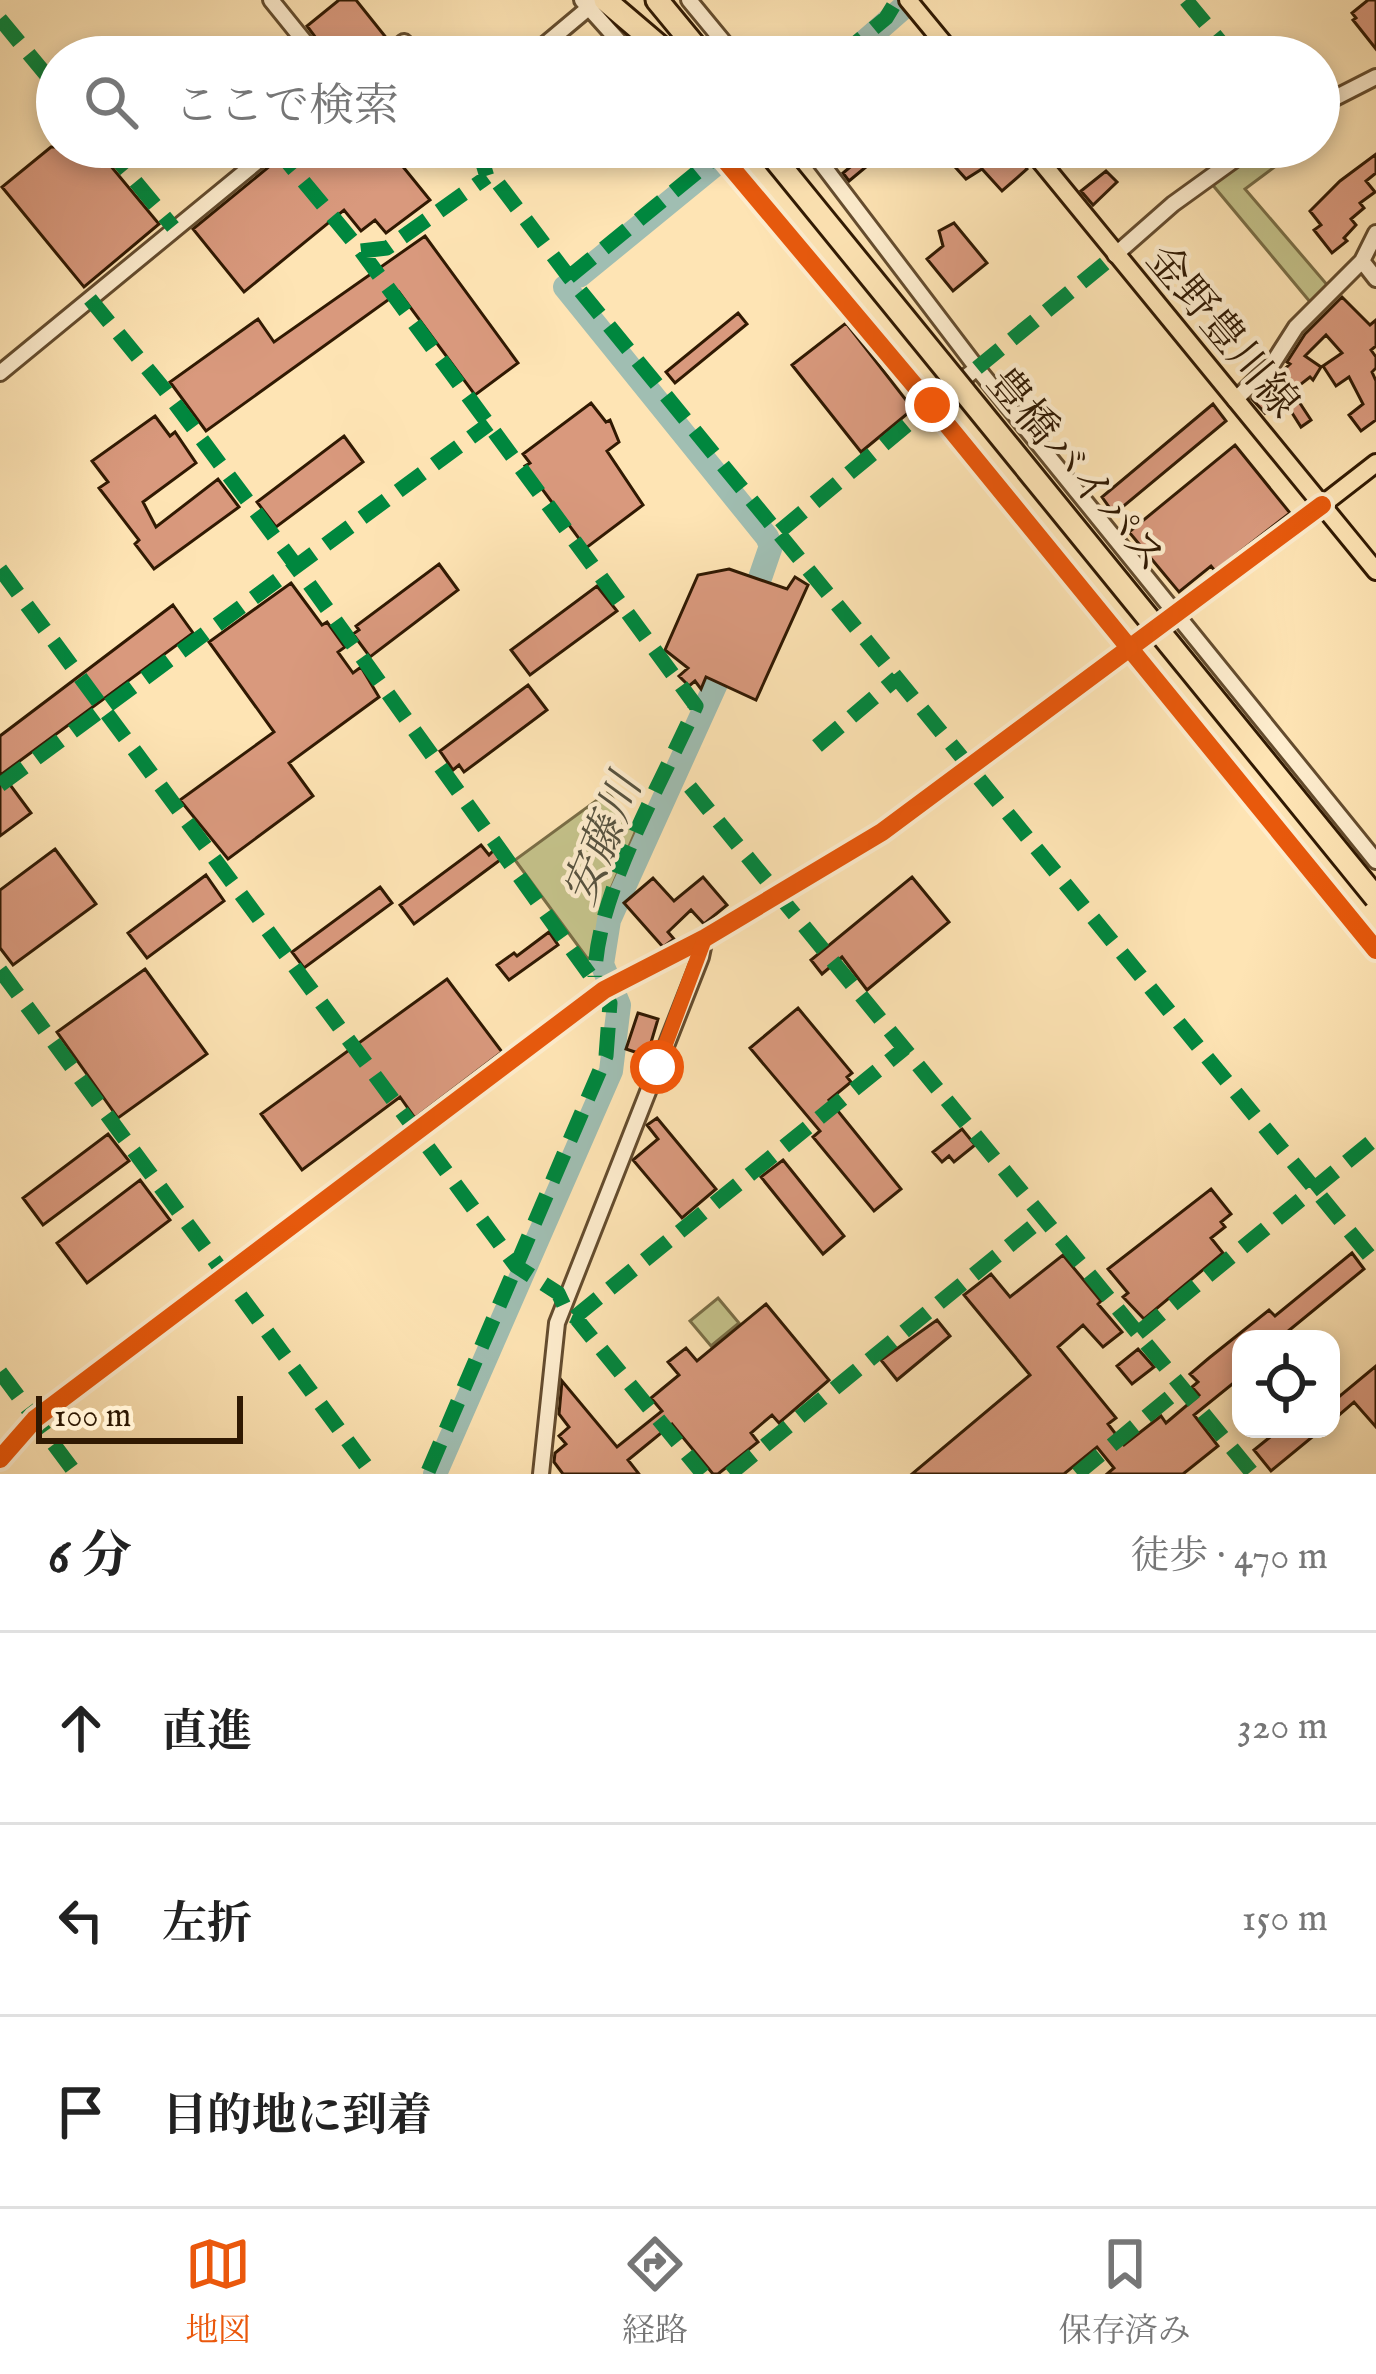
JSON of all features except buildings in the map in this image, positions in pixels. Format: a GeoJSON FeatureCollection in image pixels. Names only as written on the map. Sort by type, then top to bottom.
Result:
{"type":"FeatureCollection","features":[{"type":"Feature","properties":{"kind":"highway"},"geometry":{"type":"LineString","coordinates":[[643,0],[672,36]]}},
{"type":"Feature","properties":{"kind":"highway"},"geometry":{"type":"LineString","coordinates":[[657,0],[687,36]]}},
{"type":"Feature","properties":{"kind":"highway"},"geometry":{"type":"LineString","coordinates":[[670,0],[699,36]]}},
{"type":"Feature","properties":{"kind":"highway"},"geometry":{"type":"LineString","coordinates":[[593,2],[642,36]]}},
{"type":"Feature","properties":{"kind":"highway","name":"豊橋バイパス"},"geometry":{"type":"LineString","coordinates":[[782,168],[1376,898]]}},
{"type":"Feature","properties":{"kind":"highway","name":"豊橋バイパス"},"geometry":{"type":"LineString","coordinates":[[794,168],[1376,883]]}},
{"type":"Feature","properties":{"kind":"main road"},"geometry":{"type":"LineString","coordinates":[[908,0],[938,36]]}},
{"type":"Feature","properties":{"kind":"main road","name":"金野豊川線"},"geometry":{"type":"LineString","coordinates":[[1046,168],[1376,571]]}},
{"type":"Feature","properties":{"kind":"main road"},"geometry":{"type":"LineString","coordinates":[[1322,505],[1376,463]]}},
{"type":"Feature","properties":{"kind":"street"},"geometry":{"type":"LineString","coordinates":[[271,0],[300,36]]}},
{"type":"Feature","properties":{"kind":"street"},"geometry":{"type":"LineString","coordinates":[[689,0],[719,36]]}},
{"type":"Feature","properties":{"kind":"street"},"geometry":{"type":"LineString","coordinates":[[554,36],[593,2],[618,36]]}},
{"type":"Feature","properties":{"kind":"street"},"geometry":{"type":"LineString","coordinates":[[1340,95],[1376,77]]}},
{"type":"Feature","properties":{"kind":"street"},"geometry":{"type":"LineString","coordinates":[[0,373],[249,168]]}},
{"type":"Feature","properties":{"kind":"street"},"geometry":{"type":"LineString","coordinates":[[732,168],[932,405],[1376,950]]}},
{"type":"Feature","properties":{"kind":"street"},"geometry":{"type":"LineString","coordinates":[[824,168],[977,368],[1376,861]]}},
{"type":"Feature","properties":{"kind":"street"},"geometry":{"type":"LineString","coordinates":[[1115,255],[1223,168]]}},
{"type":"Feature","properties":{"kind":"street"},"geometry":{"type":"LineString","coordinates":[[1235,400],[1273,363],[1295,327],[1362,261],[1376,233]]}},
{"type":"Feature","properties":{"kind":"street"},"geometry":{"type":"LineString","coordinates":[[1362,261],[1376,279]]}},
{"type":"Feature","properties":{"kind":"street"},"geometry":{"type":"LineString","coordinates":[[932,405],[977,368]]}},
{"type":"Feature","properties":{"kind":"street"},"geometry":{"type":"LineString","coordinates":[[0,1459],[35,1418],[612,986],[705,938],[882,832],[1322,505]]}},
{"type":"Feature","properties":{"kind":"street"},"geometry":{"type":"LineString","coordinates":[[541,1474],[557,1323],[705,938]]}},
{"type":"Feature","properties":{"kind":"shaded area"},"geometry":{"type":"Polygon","coordinates":[[[1234,168],[1273,168],[1245,189],[1329,287],[1311,303],[1211,183],[1234,168]]]}},
{"type":"Feature","properties":{"kind":"shaded area"},"geometry":{"type":"Polygon","coordinates":[[[608,792],[636,830],[607,898],[593,958],[587,958],[515,860],[608,792]]]}},
{"type":"Feature","properties":{"kind":"shaded area"},"geometry":{"type":"Polygon","coordinates":[[[718,1298],[739,1323],[711,1346],[690,1321],[718,1298]]]}},
{"type":"Feature","properties":{"kind":"waterway","name":"安藤川"},"geometry":{"type":"LineString","coordinates":[[871,36],[904,7]]}},
{"type":"Feature","properties":{"kind":"waterway","name":"安藤川"},"geometry":{"type":"LineString","coordinates":[[579,276],[711,168]]}},
{"type":"Feature","properties":{"kind":"waterway","name":"安藤川"},"geometry":{"type":"LineString","coordinates":[[569,284],[565,287],[767,537],[771,546],[750,607]]}},
{"type":"Feature","properties":{"kind":"waterway","name":"安藤川"},"geometry":{"type":"LineString","coordinates":[[435,1474],[611,1071],[619,1005],[602,964],[609,920],[729,655]]}},
{"type":"Feature","properties":{"kind":"marked path"},"geometry":{"type":"LineString","coordinates":[[864,36],[886,18],[897,0]]}},
{"type":"Feature","properties":{"kind":"marked path"},"geometry":{"type":"LineString","coordinates":[[1186,0],[1216,36]]}},
{"type":"Feature","properties":{"kind":"marked path"},"geometry":{"type":"LineString","coordinates":[[0,19],[36,63]]}},
{"type":"Feature","properties":{"kind":"marked path"},"geometry":{"type":"LineString","coordinates":[[124,168],[173,227]]}},
{"type":"Feature","properties":{"kind":"marked path"},"geometry":{"type":"LineString","coordinates":[[292,168],[361,251],[696,706],[618,876],[598,945],[595,977]]}},
{"type":"Feature","properties":{"kind":"marked path"},"geometry":{"type":"LineString","coordinates":[[484,168],[1376,1264]]}},
{"type":"Feature","properties":{"kind":"marked path"},"geometry":{"type":"LineString","coordinates":[[569,277],[702,168]]}},
{"type":"Feature","properties":{"kind":"marked path"},"geometry":{"type":"LineString","coordinates":[[361,251],[387,248],[487,177]]}},
{"type":"Feature","properties":{"kind":"marked path"},"geometry":{"type":"LineString","coordinates":[[977,368],[1115,255]]}},
{"type":"Feature","properties":{"kind":"marked path"},"geometry":{"type":"LineString","coordinates":[[90,299],[297,567],[610,1003],[606,1056],[427,1474]]}},
{"type":"Feature","properties":{"kind":"marked path"},"geometry":{"type":"LineString","coordinates":[[780,531],[931,405]]}},
{"type":"Feature","properties":{"kind":"marked path"},"geometry":{"type":"LineString","coordinates":[[0,785],[489,424]]}},
{"type":"Feature","properties":{"kind":"marked path"},"geometry":{"type":"LineString","coordinates":[[0,569],[516,1266],[558,1293],[568,1314],[703,1474]]}},
{"type":"Feature","properties":{"kind":"marked path"},"geometry":{"type":"LineString","coordinates":[[817,746],[897,678]]}},
{"type":"Feature","properties":{"kind":"marked path"},"geometry":{"type":"LineString","coordinates":[[690,787],[1253,1474]]}},
{"type":"Feature","properties":{"kind":"marked path"},"geometry":{"type":"LineString","coordinates":[[0,970],[372,1474]]}},
{"type":"Feature","properties":{"kind":"marked path"},"geometry":{"type":"LineString","coordinates":[[575,1317],[905,1048]]}},
{"type":"Feature","properties":{"kind":"marked path"},"geometry":{"type":"LineString","coordinates":[[1138,1333],[1376,1138]]}},
{"type":"Feature","properties":{"kind":"marked path"},"geometry":{"type":"LineString","coordinates":[[730,1474],[1043,1218]]}},
{"type":"Feature","properties":{"kind":"marked path"},"geometry":{"type":"LineString","coordinates":[[0,1372],[76,1474]]}},
{"type":"Feature","properties":{"kind":"marked path"},"geometry":{"type":"LineString","coordinates":[[1077,1474],[1182,1387]]}},
{"type":"Feature","properties":{"kind":"cycle path"},"geometry":{"type":"LineString","coordinates":[[732,168],[1376,950]]}},
{"type":"Feature","properties":{"kind":"cycle path"},"geometry":{"type":"LineString","coordinates":[[0,1459],[35,1419],[604,990],[705,938],[882,832],[1322,505]]}},
{"type":"Feature","properties":{"kind":"route"},"geometry":{"type":"LineString","coordinates":[[657,1067],[705,938],[882,832],[1130,648],[932,405]]}}]}
